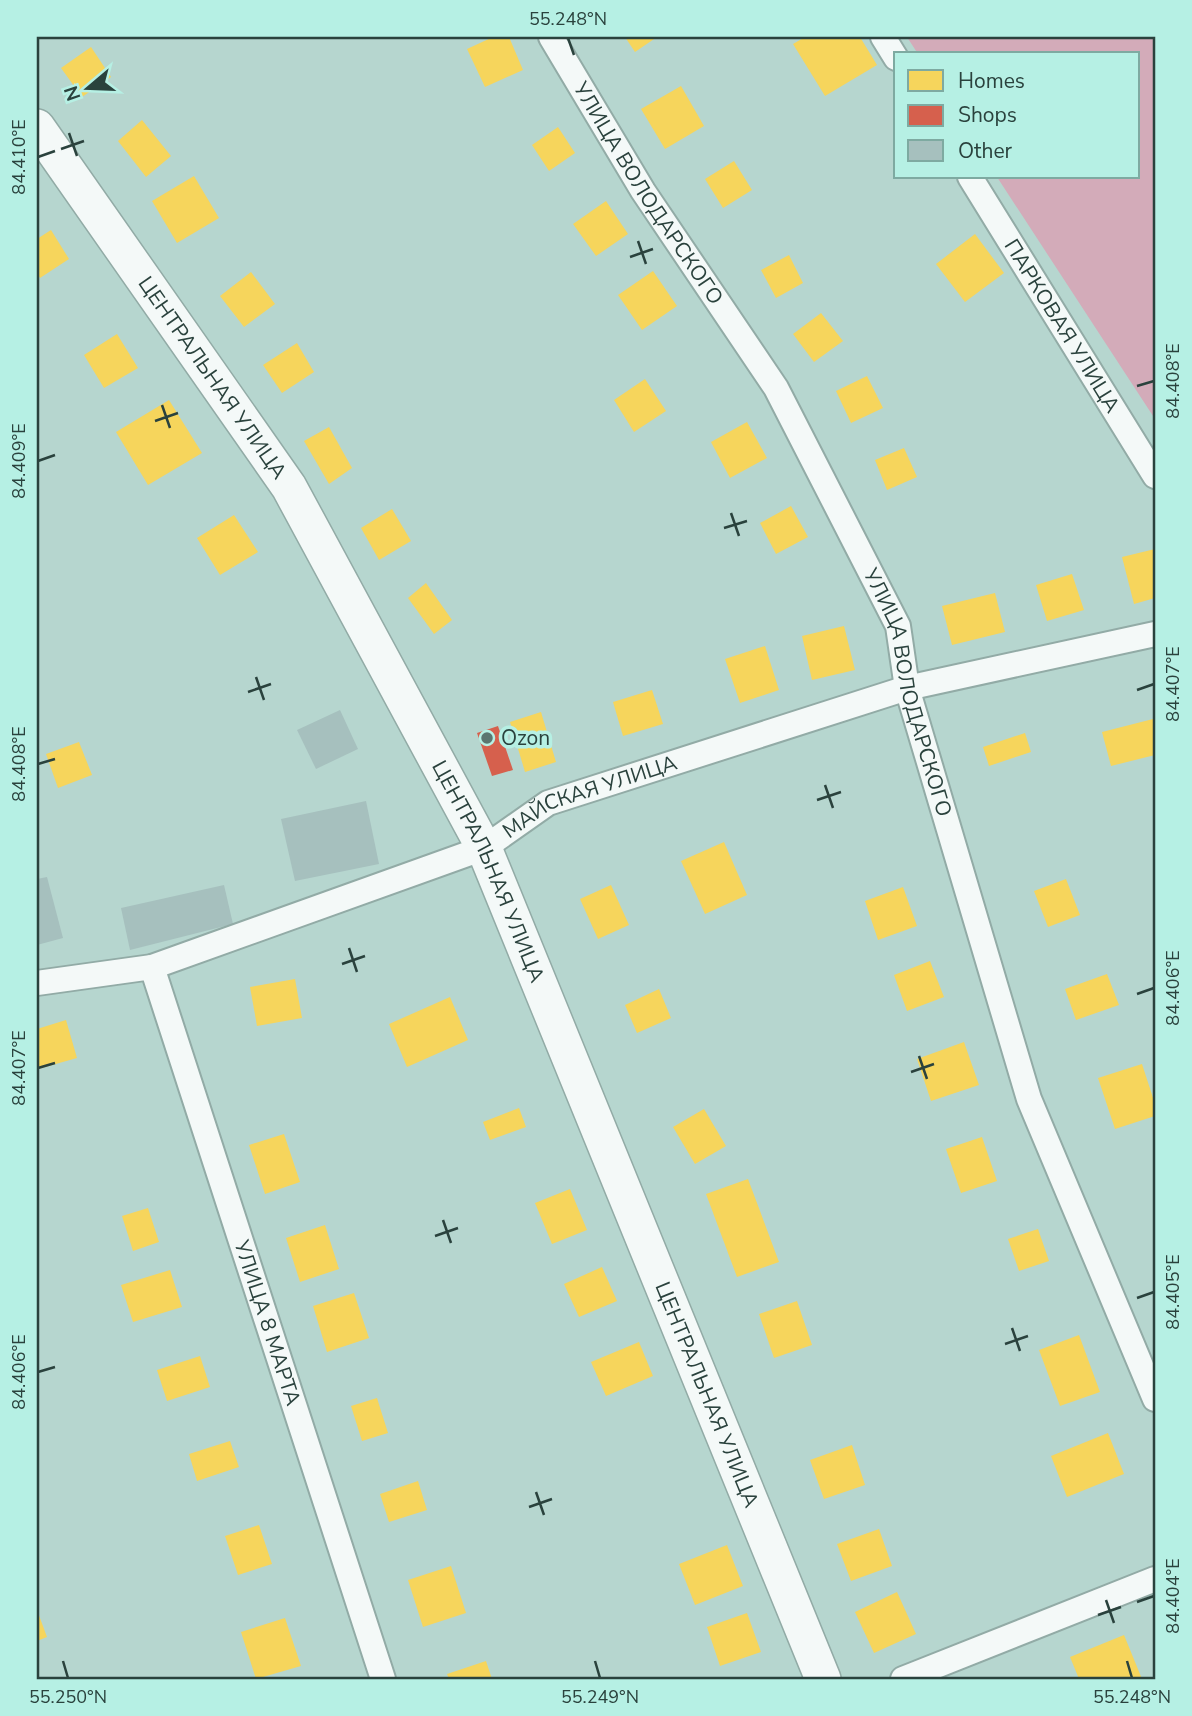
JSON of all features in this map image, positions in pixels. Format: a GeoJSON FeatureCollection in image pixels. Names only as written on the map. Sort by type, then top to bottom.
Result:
{"type":"FeatureCollection","features":[{"type":"Feature","properties":{"kind":"main road","name":"ЦЕНТРАЛЬНАЯ УЛИЦА"},"geometry":{"type":"LineString","coordinates":[[37,127],[289,487],[484,848],[823,1679]]}},
{"type":"Feature","properties":{"kind":"street","name":"УЛИЦА ВОЛОДАРСКОГО"},"geometry":{"type":"LineString","coordinates":[[551,37],[643,191],[776,388],[898,626],[907,688],[1029,1099],[1155,1399]]}},
{"type":"Feature","properties":{"kind":"street"},"geometry":{"type":"LineString","coordinates":[[883,37],[894,55]]}},
{"type":"Feature","properties":{"kind":"street","name":"ПАРКОВАЯ УЛИЦА"},"geometry":{"type":"LineString","coordinates":[[971,178],[1155,476]]}},
{"type":"Feature","properties":{"kind":"street","name":"МАЙСКАЯ УЛИЦА"},"geometry":{"type":"LineString","coordinates":[[37,983],[152,967],[484,848],[548,803],[907,688],[1155,634]]}},
{"type":"Feature","properties":{"kind":"street","name":"УЛИЦА 8 МАРТА"},"geometry":{"type":"LineString","coordinates":[[152,967],[383,1679]]}},
{"type":"Feature","properties":{"kind":"street"},"geometry":{"type":"LineString","coordinates":[[903,1679],[1155,1578]]}},
{"type":"Feature","properties":{"kind":"shaded area"},"geometry":{"type":"Polygon","coordinates":[[[907,37],[1155,37],[1155,419],[998,178],[1140,178],[1140,52],[917,52],[907,37]]]}},
{"type":"Feature","properties":{"kind":"building: Homes"},"geometry":{"type":"Polygon","coordinates":[[[493,37],[509,37],[523,70],[485,87],[467,49],[493,37]]]}},
{"type":"Feature","properties":{"kind":"building: Homes"},"geometry":{"type":"Polygon","coordinates":[[[625,37],[657,37],[635,52],[625,37]]]}},
{"type":"Feature","properties":{"kind":"building: Homes"},"geometry":{"type":"Polygon","coordinates":[[[805,37],[860,37],[877,65],[825,96],[793,44],[805,37]]]}},
{"type":"Feature","properties":{"kind":"building: Homes"},"geometry":{"type":"Polygon","coordinates":[[[91,47],[111,77],[82,97],[61,68],[91,47]]]}},
{"type":"Feature","properties":{"kind":"building: Homes"},"geometry":{"type":"Polygon","coordinates":[[[681,86],[704,126],[665,149],[641,109],[681,86]]]}},
{"type":"Feature","properties":{"kind":"building: Homes"},"geometry":{"type":"Polygon","coordinates":[[[142,120],[171,156],[146,177],[118,141],[142,120]]]}},
{"type":"Feature","properties":{"kind":"building: Homes"},"geometry":{"type":"Polygon","coordinates":[[[558,127],[575,153],[549,171],[532,145],[558,127]]]}},
{"type":"Feature","properties":{"kind":"building: Homes"},"geometry":{"type":"Polygon","coordinates":[[[734,161],[752,190],[723,208],[705,179],[734,161]]]}},
{"type":"Feature","properties":{"kind":"building: Homes"},"geometry":{"type":"Polygon","coordinates":[[[194,176],[219,218],[177,243],[152,201],[194,176]]]}},
{"type":"Feature","properties":{"kind":"building: Homes"},"geometry":{"type":"Polygon","coordinates":[[[606,201],[628,234],[596,256],[573,224],[606,201]]]}},
{"type":"Feature","properties":{"kind":"building: Homes"},"geometry":{"type":"Polygon","coordinates":[[[51,230],[69,259],[40,278],[37,273],[37,239],[51,230]]]}},
{"type":"Feature","properties":{"kind":"building: Homes"},"geometry":{"type":"Polygon","coordinates":[[[975,234],[1004,273],[965,302],[936,264],[975,234]]]}},
{"type":"Feature","properties":{"kind":"building: Homes"},"geometry":{"type":"Polygon","coordinates":[[[789,255],[803,283],[776,298],[761,270],[789,255]]]}},
{"type":"Feature","properties":{"kind":"building: Homes"},"geometry":{"type":"Polygon","coordinates":[[[653,271],[677,306],[642,330],[618,295],[653,271]]]}},
{"type":"Feature","properties":{"kind":"building: Homes"},"geometry":{"type":"Polygon","coordinates":[[[251,272],[275,304],[244,327],[220,296],[251,272]]]}},
{"type":"Feature","properties":{"kind":"building: Homes"},"geometry":{"type":"Polygon","coordinates":[[[821,313],[843,341],[814,362],[793,334],[821,313]]]}},
{"type":"Feature","properties":{"kind":"building: Homes"},"geometry":{"type":"Polygon","coordinates":[[[117,334],[138,368],[104,388],[84,355],[117,334]]]}},
{"type":"Feature","properties":{"kind":"building: Homes"},"geometry":{"type":"Polygon","coordinates":[[[297,343],[314,372],[282,393],[263,365],[297,343]]]}},
{"type":"Feature","properties":{"kind":"building: Homes"},"geometry":{"type":"Polygon","coordinates":[[[867,376],[883,408],[851,423],[836,391],[867,376]]]}},
{"type":"Feature","properties":{"kind":"building: Homes"},"geometry":{"type":"Polygon","coordinates":[[[645,379],[666,411],[634,432],[614,400],[645,379]]]}},
{"type":"Feature","properties":{"kind":"building: Homes"},"geometry":{"type":"Polygon","coordinates":[[[169,400],[202,453],[148,485],[116,432],[169,400]]]}},
{"type":"Feature","properties":{"kind":"building: Homes"},"geometry":{"type":"Polygon","coordinates":[[[747,422],[767,458],[730,478],[711,442],[747,422]]]}},
{"type":"Feature","properties":{"kind":"building: Homes"},"geometry":{"type":"Polygon","coordinates":[[[329,427],[352,468],[329,484],[304,441],[329,427]]]}},
{"type":"Feature","properties":{"kind":"building: Homes"},"geometry":{"type":"Polygon","coordinates":[[[904,448],[917,477],[887,490],[875,460],[904,448]]]}},
{"type":"Feature","properties":{"kind":"building: Homes"},"geometry":{"type":"Polygon","coordinates":[[[791,506],[808,537],[776,554],[760,523],[791,506]]]}},
{"type":"Feature","properties":{"kind":"building: Homes"},"geometry":{"type":"Polygon","coordinates":[[[392,509],[411,541],[379,560],[361,528],[392,509]]]}},
{"type":"Feature","properties":{"kind":"building: Homes"},"geometry":{"type":"Polygon","coordinates":[[[234,515],[258,552],[220,575],[197,538],[234,515]]]}},
{"type":"Feature","properties":{"kind":"building: Homes"},"geometry":{"type":"Polygon","coordinates":[[[1155,549],[1155,598],[1134,604],[1122,557],[1155,549]]]}},
{"type":"Feature","properties":{"kind":"building: Homes"},"geometry":{"type":"Polygon","coordinates":[[[1072,574],[1084,610],[1047,621],[1036,585],[1072,574]]]}},
{"type":"Feature","properties":{"kind":"building: Homes"},"geometry":{"type":"Polygon","coordinates":[[[426,583],[452,620],[434,634],[408,598],[426,583]]]}},
{"type":"Feature","properties":{"kind":"building: Homes"},"geometry":{"type":"Polygon","coordinates":[[[995,593],[1005,632],[952,645],[942,606],[995,593]]]}},
{"type":"Feature","properties":{"kind":"building: Homes"},"geometry":{"type":"Polygon","coordinates":[[[844,626],[855,670],[812,680],[802,636],[844,626]]]}},
{"type":"Feature","properties":{"kind":"building: Homes"},"geometry":{"type":"Polygon","coordinates":[[[765,646],[779,690],[740,703],[725,659],[765,646]]]}},
{"type":"Feature","properties":{"kind":"building: Homes"},"geometry":{"type":"Polygon","coordinates":[[[652,690],[663,724],[623,736],[613,702],[652,690]]]}},
{"type":"Feature","properties":{"kind":"building: Homes"},"geometry":{"type":"Polygon","coordinates":[[[541,712],[556,762],[525,772],[510,722],[541,712]]]}},
{"type":"Feature","properties":{"kind":"building: Homes"},"geometry":{"type":"Polygon","coordinates":[[[1153,719],[1155,755],[1111,766],[1102,732],[1153,719]]]}},
{"type":"Feature","properties":{"kind":"building: Homes"},"geometry":{"type":"Polygon","coordinates":[[[1025,733],[1031,752],[989,766],[983,747],[1025,733]]]}},
{"type":"Feature","properties":{"kind":"building: Homes"},"geometry":{"type":"Polygon","coordinates":[[[79,742],[92,775],[58,788],[46,754],[79,742]]]}},
{"type":"Feature","properties":{"kind":"building: Homes"},"geometry":{"type":"Polygon","coordinates":[[[724,842],[747,895],[705,914],[681,861],[724,842]]]}},
{"type":"Feature","properties":{"kind":"building: Homes"},"geometry":{"type":"Polygon","coordinates":[[[1066,879],[1080,915],[1048,927],[1034,891],[1066,879]]]}},
{"type":"Feature","properties":{"kind":"building: Homes"},"geometry":{"type":"Polygon","coordinates":[[[611,885],[629,925],[598,939],[580,899],[611,885]]]}},
{"type":"Feature","properties":{"kind":"building: Homes"},"geometry":{"type":"Polygon","coordinates":[[[903,887],[917,926],[878,940],[865,901],[903,887]]]}},
{"type":"Feature","properties":{"kind":"building: Homes"},"geometry":{"type":"Polygon","coordinates":[[[930,961],[944,997],[907,1011],[894,975],[930,961]]]}},
{"type":"Feature","properties":{"kind":"building: Homes"},"geometry":{"type":"Polygon","coordinates":[[[1107,974],[1119,1005],[1076,1020],[1065,989],[1107,974]]]}},
{"type":"Feature","properties":{"kind":"building: Homes"},"geometry":{"type":"Polygon","coordinates":[[[295,979],[302,1018],[257,1026],[250,987],[295,979]]]}},
{"type":"Feature","properties":{"kind":"building: Homes"},"geometry":{"type":"Polygon","coordinates":[[[659,989],[671,1018],[637,1033],[625,1005],[659,989]]]}},
{"type":"Feature","properties":{"kind":"building: Homes"},"geometry":{"type":"Polygon","coordinates":[[[450,997],[468,1040],[407,1067],[389,1024],[450,997]]]}},
{"type":"Feature","properties":{"kind":"building: Homes"},"geometry":{"type":"Polygon","coordinates":[[[66,1020],[77,1058],[38,1069],[37,1029],[66,1020]]]}},
{"type":"Feature","properties":{"kind":"building: Homes"},"geometry":{"type":"Polygon","coordinates":[[[964,1042],[979,1085],[931,1101],[917,1059],[964,1042]]]}},
{"type":"Feature","properties":{"kind":"building: Homes"},"geometry":{"type":"Polygon","coordinates":[[[1142,1064],[1155,1104],[1155,1116],[1115,1129],[1098,1078],[1142,1064]]]}},
{"type":"Feature","properties":{"kind":"building: Homes"},"geometry":{"type":"Polygon","coordinates":[[[519,1108],[526,1127],[490,1140],[483,1122],[519,1108]]]}},
{"type":"Feature","properties":{"kind":"building: Homes"},"geometry":{"type":"Polygon","coordinates":[[[704,1109],[726,1146],[695,1164],[673,1127],[704,1109]]]}},
{"type":"Feature","properties":{"kind":"building: Homes"},"geometry":{"type":"Polygon","coordinates":[[[284,1134],[300,1182],[265,1194],[249,1145],[284,1134]]]}},
{"type":"Feature","properties":{"kind":"building: Homes"},"geometry":{"type":"Polygon","coordinates":[[[982,1137],[997,1181],[961,1193],[946,1149],[982,1137]]]}},
{"type":"Feature","properties":{"kind":"building: Homes"},"geometry":{"type":"Polygon","coordinates":[[[748,1179],[779,1262],[737,1277],[706,1194],[748,1179]]]}},
{"type":"Feature","properties":{"kind":"building: Homes"},"geometry":{"type":"Polygon","coordinates":[[[570,1189],[587,1230],[552,1244],[535,1203],[570,1189]]]}},
{"type":"Feature","properties":{"kind":"building: Homes"},"geometry":{"type":"Polygon","coordinates":[[[148,1208],[159,1242],[133,1251],[122,1216],[148,1208]]]}},
{"type":"Feature","properties":{"kind":"building: Homes"},"geometry":{"type":"Polygon","coordinates":[[[325,1225],[339,1269],[300,1282],[286,1238],[325,1225]]]}},
{"type":"Feature","properties":{"kind":"building: Homes"},"geometry":{"type":"Polygon","coordinates":[[[1038,1229],[1049,1261],[1019,1271],[1008,1239],[1038,1229]]]}},
{"type":"Feature","properties":{"kind":"building: Homes"},"geometry":{"type":"Polygon","coordinates":[[[602,1267],[617,1301],[579,1317],[564,1284],[602,1267]]]}},
{"type":"Feature","properties":{"kind":"building: Homes"},"geometry":{"type":"Polygon","coordinates":[[[170,1270],[182,1307],[133,1322],[121,1285],[170,1270]]]}},
{"type":"Feature","properties":{"kind":"building: Homes"},"geometry":{"type":"Polygon","coordinates":[[[354,1293],[369,1338],[327,1352],[313,1306],[354,1293]]]}},
{"type":"Feature","properties":{"kind":"building: Homes"},"geometry":{"type":"Polygon","coordinates":[[[797,1301],[812,1345],[774,1358],[759,1314],[797,1301]]]}},
{"type":"Feature","properties":{"kind":"building: Homes"},"geometry":{"type":"Polygon","coordinates":[[[1079,1335],[1100,1392],[1060,1406],[1039,1350],[1079,1335]]]}},
{"type":"Feature","properties":{"kind":"building: Homes"},"geometry":{"type":"Polygon","coordinates":[[[639,1342],[653,1376],[606,1396],[591,1362],[639,1342]]]}},
{"type":"Feature","properties":{"kind":"building: Homes"},"geometry":{"type":"Polygon","coordinates":[[[200,1356],[210,1387],[167,1401],[157,1370],[200,1356]]]}},
{"type":"Feature","properties":{"kind":"building: Homes"},"geometry":{"type":"Polygon","coordinates":[[[377,1398],[388,1433],[362,1441],[351,1406],[377,1398]]]}},
{"type":"Feature","properties":{"kind":"building: Homes"},"geometry":{"type":"Polygon","coordinates":[[[1108,1433],[1124,1474],[1067,1497],[1051,1456],[1108,1433]]]}},
{"type":"Feature","properties":{"kind":"building: Homes"},"geometry":{"type":"Polygon","coordinates":[[[230,1441],[239,1467],[197,1481],[189,1454],[230,1441]]]}},
{"type":"Feature","properties":{"kind":"building: Homes"},"geometry":{"type":"Polygon","coordinates":[[[852,1445],[865,1485],[824,1499],[810,1460],[852,1445]]]}},
{"type":"Feature","properties":{"kind":"building: Homes"},"geometry":{"type":"Polygon","coordinates":[[[418,1481],[427,1510],[389,1522],[380,1494],[418,1481]]]}},
{"type":"Feature","properties":{"kind":"building: Homes"},"geometry":{"type":"Polygon","coordinates":[[[259,1525],[272,1564],[238,1575],[225,1536],[259,1525]]]}},
{"type":"Feature","properties":{"kind":"building: Homes"},"geometry":{"type":"Polygon","coordinates":[[[879,1529],[892,1566],[851,1581],[837,1544],[879,1529]]]}},
{"type":"Feature","properties":{"kind":"building: Homes"},"geometry":{"type":"Polygon","coordinates":[[[727,1545],[743,1586],[695,1605],[679,1564],[727,1545]]]}},
{"type":"Feature","properties":{"kind":"building: Homes"},"geometry":{"type":"Polygon","coordinates":[[[451,1566],[466,1613],[423,1627],[408,1580],[451,1566]]]}},
{"type":"Feature","properties":{"kind":"building: Homes"},"geometry":{"type":"Polygon","coordinates":[[[897,1592],[916,1634],[874,1653],[855,1612],[897,1592]]]}},
{"type":"Feature","properties":{"kind":"building: Homes"},"geometry":{"type":"Polygon","coordinates":[[[37,1610],[47,1637],[37,1641],[37,1610]]]}},
{"type":"Feature","properties":{"kind":"building: Homes"},"geometry":{"type":"Polygon","coordinates":[[[747,1613],[761,1652],[720,1666],[707,1627],[747,1613]]]}},
{"type":"Feature","properties":{"kind":"building: Homes"},"geometry":{"type":"Polygon","coordinates":[[[285,1618],[301,1666],[256,1679],[241,1632],[285,1618]]]}},
{"type":"Feature","properties":{"kind":"building: Homes"},"geometry":{"type":"Polygon","coordinates":[[[1124,1635],[1142,1679],[1079,1679],[1070,1657],[1124,1635]]]}},
{"type":"Feature","properties":{"kind":"building: Homes"},"geometry":{"type":"Polygon","coordinates":[[[486,1661],[492,1679],[449,1679],[447,1674],[486,1661]]]}},
{"type":"Feature","properties":{"kind":"building: Shops"},"geometry":{"type":"Polygon","coordinates":[[[498,726],[513,770],[492,776],[477,733],[498,726]]]}},
{"type":"Feature","properties":{"kind":"building: Other"},"geometry":{"type":"Polygon","coordinates":[[[340,710],[358,749],[316,769],[297,730],[340,710]]]}},
{"type":"Feature","properties":{"kind":"building: Other"},"geometry":{"type":"Polygon","coordinates":[[[366,801],[379,864],[295,881],[281,819],[366,801]]]}},
{"type":"Feature","properties":{"kind":"building: Other"},"geometry":{"type":"Polygon","coordinates":[[[47,877],[63,938],[37,945],[37,879],[47,877]]]}},
{"type":"Feature","properties":{"kind":"building: Other"},"geometry":{"type":"Polygon","coordinates":[[[224,885],[233,924],[130,950],[121,908],[224,885]]]}},
{"type":"Feature","properties":{"kind":"place","name":"Ozon"},"geometry":{"type":"Point","coordinates":[487,738]}}]}
